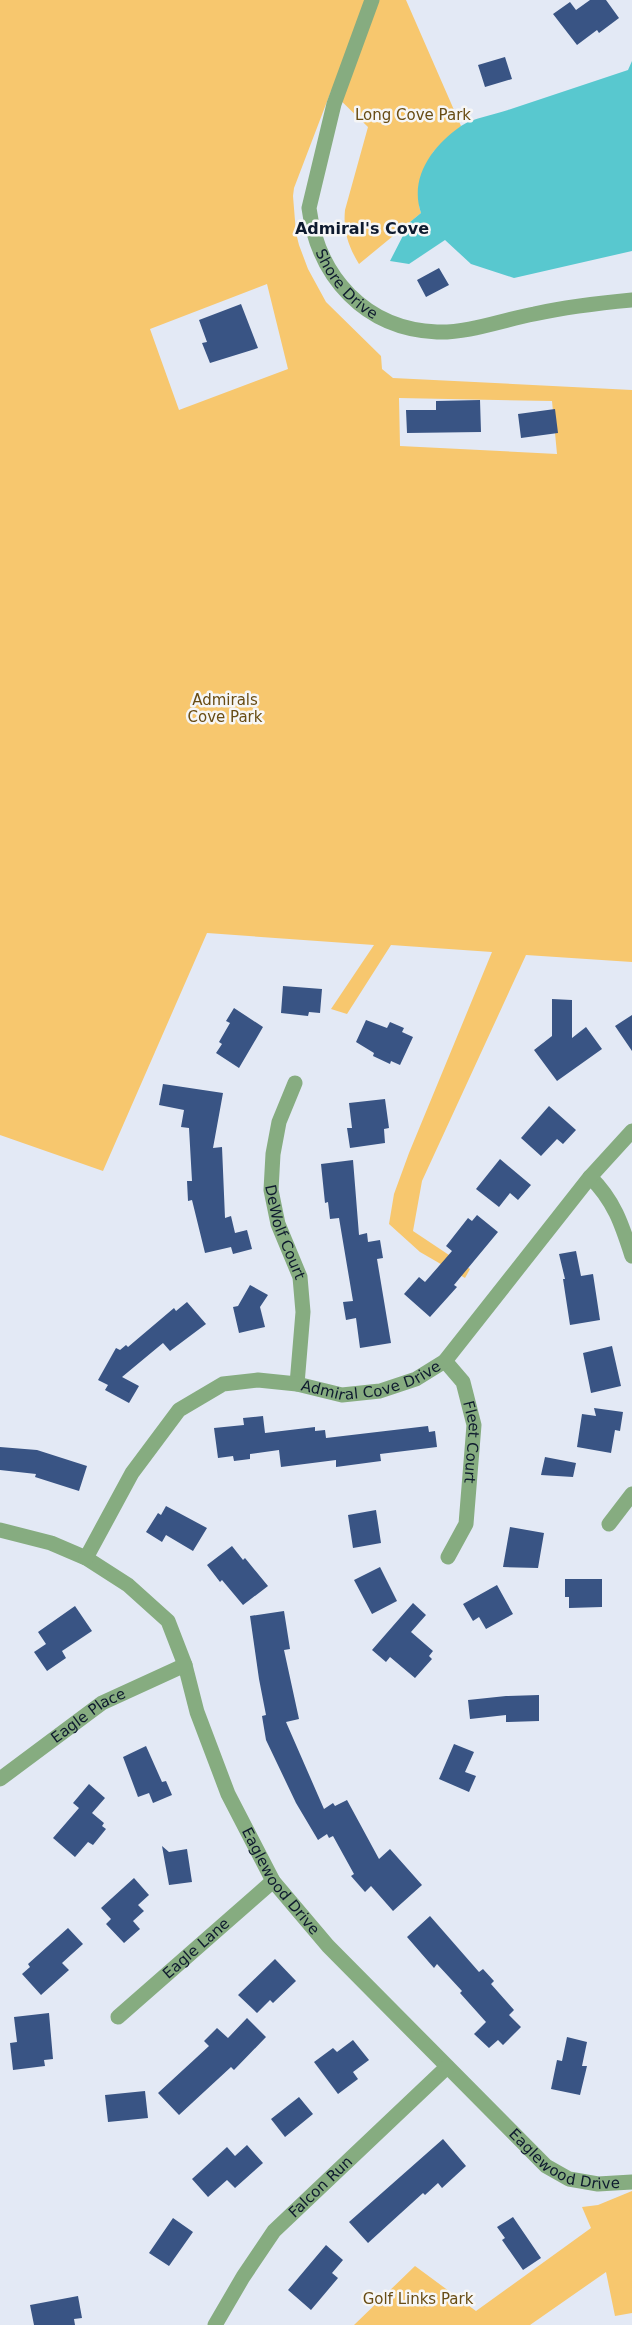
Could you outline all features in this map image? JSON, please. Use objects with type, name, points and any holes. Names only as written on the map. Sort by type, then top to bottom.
[{"type":"street","name":"Shore Drive","points":[[372,0],[334,104],[309,208],[311,225],[319,252],[332,276],[346,292],[366,309],[390,322],[410,328],[437,332],[472,328],[536,313],[584,305],[632,300]]},
{"type":"street","name":"DeWolf Court","points":[[295,1083],[279,1122],[272,1154],[271,1190],[278,1224],[300,1277],[303,1312],[297,1384]]},
{"type":"street","name":"Admiral Cove Drive","points":[[86,1558],[132,1473],[179,1410],[223,1384],[258,1380],[297,1384],[342,1394],[380,1391],[416,1379],[445,1361],[590,1177],[632,1131]]},
{"type":"street","points":[[590,1177],[605,1191],[624,1229],[632,1256]]},
{"type":"street","name":"Fleet Court","points":[[445,1361],[463,1382],[474,1425],[466,1524],[448,1557]]},
{"type":"street","points":[[609,1524],[632,1494]]},
{"type":"street","name":"Eaglewood Drive","points":[[0,1530],[51,1543],[86,1558],[128,1585],[168,1621],[185,1665],[197,1712],[228,1794],[273,1881],[328,1946],[546,2166],[569,2179],[598,2184],[632,2182]]},
{"type":"street","name":"Eagle Place","points":[[0,1779],[102,1703],[185,1665]]},
{"type":"street","name":"Eagle Lane","points":[[118,2017],[273,1881]]},
{"type":"street","name":"Falcon Run","points":[[215,2325],[243,2277],[274,2231],[447,2067]]},
{"type":"green space","name":"Admirals Cove Park","points":[[0,0],[406,0],[461,126],[433,152],[419,206],[421,213],[359,264],[347,238],[345,210],[368,127],[331,91],[294,188],[296,233],[308,269],[326,302],[381,356],[382,369],[393,378],[632,390],[632,962],[526,955],[422,1181],[413,1231],[470,1269],[465,1278],[420,1252],[389,1224],[394,1194],[409,1153],[492,952],[391,945],[347,1014],[331,1009],[374,945],[207,933],[103,1171],[0,1135]],"holes":[[[267,284],[288,369],[179,410],[150,329]],[[399,398],[552,401],[557,454],[400,446]]]},
{"type":"green space","name":"Golf Links Park","points":[[632,2191],[632,2313],[615,2316],[606,2272],[530,2325],[354,2325],[415,2266],[476,2311],[591,2228],[582,2207],[598,2205]]},
{"type":"water","points":[[632,61],[632,251],[514,278],[471,264],[445,240],[409,264],[390,261],[410,222],[421,213],[418,187],[426,164],[432,153],[450,134],[471,121],[628,70]]},
{"type":"building","points":[[590,0],[606,0],[619,18],[599,33],[597,30],[577,45],[553,14],[570,2],[576,10]]},
{"type":"building","points":[[505,57],[512,79],[485,87],[478,65]]},
{"type":"building","points":[[439,268],[449,285],[426,297],[417,280]]},
{"type":"building","points":[[241,304],[258,348],[210,363],[202,343],[207,342],[199,320]]},
{"type":"building","points":[[480,400],[481,432],[407,433],[406,410],[436,410],[436,401]]},
{"type":"building","points":[[555,409],[558,433],[521,438],[518,414]]},
{"type":"building","points":[[283,986],[322,989],[320,1013],[309,1012],[308,1016],[281,1013]]},
{"type":"building","points":[[552,999],[572,1000],[572,1038],[586,1027],[602,1049],[557,1081],[534,1050],[552,1036]]},
{"type":"building","points":[[234,1008],[263,1027],[239,1068],[216,1053],[222,1044],[219,1042],[230,1023],[226,1021]]},
{"type":"building","points":[[632,1015],[632,1051],[615,1026]]},
{"type":"building","points":[[366,1020],[387,1028],[390,1022],[404,1028],[402,1032],[413,1037],[400,1065],[391,1061],[390,1064],[373,1056],[374,1053],[356,1042]]},
{"type":"building","points":[[163,1084],[223,1093],[213,1148],[222,1147],[225,1218],[231,1216],[235,1233],[247,1230],[252,1249],[233,1254],[231,1247],[205,1253],[192,1200],[188,1201],[187,1181],[192,1181],[189,1128],[181,1127],[184,1110],[159,1105]]},
{"type":"building","points":[[385,1099],[389,1128],[384,1129],[385,1143],[350,1148],[347,1128],[352,1128],[349,1103]]},
{"type":"building","points":[[549,1106],[576,1130],[563,1144],[557,1139],[541,1156],[521,1138]]},
{"type":"building","points":[[500,1159],[531,1185],[518,1200],[510,1193],[499,1207],[476,1189]]},
{"type":"building","points":[[353,1160],[359,1235],[367,1233],[368,1242],[380,1240],[383,1258],[377,1259],[391,1343],[360,1348],[356,1318],[346,1320],[343,1302],[353,1301],[339,1218],[330,1219],[328,1202],[325,1203],[321,1164]]},
{"type":"building","points":[[477,1215],[498,1232],[454,1285],[457,1287],[430,1317],[404,1294],[419,1277],[425,1282],[452,1251],[446,1246],[468,1218],[472,1221]]},
{"type":"building","points":[[576,1251],[581,1276],[593,1274],[600,1320],[570,1325],[563,1279],[565,1279],[559,1254]]},
{"type":"building","points":[[250,1285],[268,1295],[260,1307],[265,1327],[239,1333],[233,1307],[238,1306]]},
{"type":"building","points":[[187,1302],[206,1324],[170,1351],[163,1343],[122,1377],[139,1386],[129,1403],[105,1390],[108,1385],[98,1380],[116,1348],[120,1350],[126,1345],[128,1347],[174,1308],[176,1311]]},
{"type":"building","points":[[612,1346],[621,1386],[591,1393],[583,1353]]},
{"type":"building","points":[[594,1408],[623,1412],[620,1431],[615,1430],[611,1453],[577,1447],[582,1414],[596,1416]]},
{"type":"building","points":[[263,1416],[265,1433],[315,1427],[315,1431],[325,1430],[326,1438],[428,1426],[429,1432],[435,1431],[437,1447],[380,1454],[381,1461],[336,1467],[336,1460],[281,1467],[279,1450],[250,1454],[250,1459],[234,1461],[233,1456],[218,1458],[214,1428],[244,1425],[243,1418]]},
{"type":"building","points":[[0,1447],[37,1450],[87,1466],[79,1491],[35,1477],[36,1474],[0,1470]]},
{"type":"building","points":[[545,1457],[576,1463],[573,1477],[541,1475]]},
{"type":"building","points":[[166,1506],[207,1528],[193,1551],[166,1535],[162,1542],[146,1532],[158,1513],[161,1515]]},
{"type":"building","points":[[376,1510],[381,1543],[353,1548],[348,1515]]},
{"type":"building","points":[[510,1527],[544,1533],[538,1568],[503,1567]]},
{"type":"building","points":[[232,1546],[243,1560],[245,1558],[268,1586],[243,1605],[222,1580],[220,1582],[207,1565]]},
{"type":"building","points":[[380,1567],[397,1601],[372,1614],[354,1580]]},
{"type":"building","points":[[565,1579],[602,1579],[602,1607],[569,1608],[569,1597],[565,1597]]},
{"type":"building","points":[[497,1585],[513,1614],[486,1629],[479,1617],[473,1621],[463,1604]]},
{"type":"building","points":[[413,1603],[426,1615],[411,1632],[433,1651],[429,1656],[432,1659],[415,1678],[390,1657],[386,1662],[372,1650]]},
{"type":"building","points":[[75,1606],[92,1631],[62,1651],[66,1658],[47,1671],[34,1652],[46,1644],[38,1632]]},
{"type":"building","points":[[284,1611],[290,1649],[284,1650],[299,1719],[286,1722],[324,1809],[333,1803],[335,1806],[347,1800],[379,1859],[390,1849],[422,1885],[393,1911],[371,1886],[365,1892],[351,1876],[354,1874],[333,1836],[329,1838],[327,1834],[318,1840],[296,1803],[266,1740],[262,1716],[266,1715],[250,1616]]},
{"type":"building","points":[[539,1695],[539,1721],[506,1722],[506,1715],[470,1719],[468,1700]]},
{"type":"building","points":[[454,1744],[474,1752],[465,1772],[476,1776],[469,1792],[439,1779]]},
{"type":"building","points":[[146,1746],[162,1782],[166,1781],[172,1795],[153,1803],[149,1793],[138,1797],[123,1757]]},
{"type":"building","points":[[89,1784],[105,1798],[92,1813],[104,1823],[102,1826],[106,1829],[93,1845],[88,1842],[75,1857],[53,1838],[79,1808],[73,1803]]},
{"type":"building","points":[[162,1846],[169,1852],[187,1849],[192,1882],[169,1885]]},
{"type":"building","points":[[134,1878],[149,1895],[138,1905],[144,1911],[133,1921],[140,1929],[124,1943],[106,1924],[111,1919],[101,1908]]},
{"type":"building","points":[[430,1916],[479,1972],[483,1969],[494,1981],[491,1984],[514,2010],[509,2015],[521,2027],[503,2045],[498,2040],[489,2048],[474,2034],[486,2022],[460,1993],[462,1991],[437,1964],[434,1968],[407,1937]]},
{"type":"building","points":[[68,1928],[83,1944],[62,1963],[69,1970],[41,1995],[22,1974],[30,1967],[28,1964]]},
{"type":"building","points":[[275,1959],[296,1981],[273,2003],[270,2000],[257,2013],[238,1995]]},
{"type":"building","points":[[49,2013],[53,2059],[44,2060],[45,2066],[13,2070],[10,2043],[17,2042],[14,2017]]},
{"type":"building","points":[[247,2018],[266,2037],[234,2070],[231,2067],[179,2115],[158,2093],[209,2046],[204,2041],[217,2028],[228,2038]]},
{"type":"building","points":[[567,2037],[587,2042],[582,2066],[587,2066],[580,2095],[551,2089],[557,2060],[562,2061]]},
{"type":"building","points":[[353,2040],[369,2060],[353,2072],[358,2079],[338,2094],[314,2062],[333,2048],[337,2052]]},
{"type":"building","points":[[145,2091],[148,2118],[108,2122],[105,2095]]},
{"type":"building","points":[[299,2097],[313,2114],[285,2137],[271,2119]]},
{"type":"building","points":[[443,2139],[466,2166],[442,2188],[438,2183],[425,2195],[423,2193],[368,2243],[349,2222]]},
{"type":"building","points":[[247,2145],[263,2163],[235,2188],[227,2180],[208,2197],[192,2179],[227,2147],[235,2156]]},
{"type":"building","points":[[513,2217],[541,2258],[523,2270],[502,2240],[505,2238],[497,2227]]},
{"type":"building","points":[[173,2218],[193,2232],[169,2266],[149,2253]]},
{"type":"building","points":[[326,2245],[343,2260],[332,2273],[338,2278],[311,2310],[288,2290]]},
{"type":"building","points":[[78,2296],[82,2318],[74,2319],[75,2325],[34,2325],[30,2305]]},
{"type":"district","name":"Admiral's Cove","points":[[362,228]]},
{"type":"park label","name":"Long Cove Park","points":[[413,115]]}]
